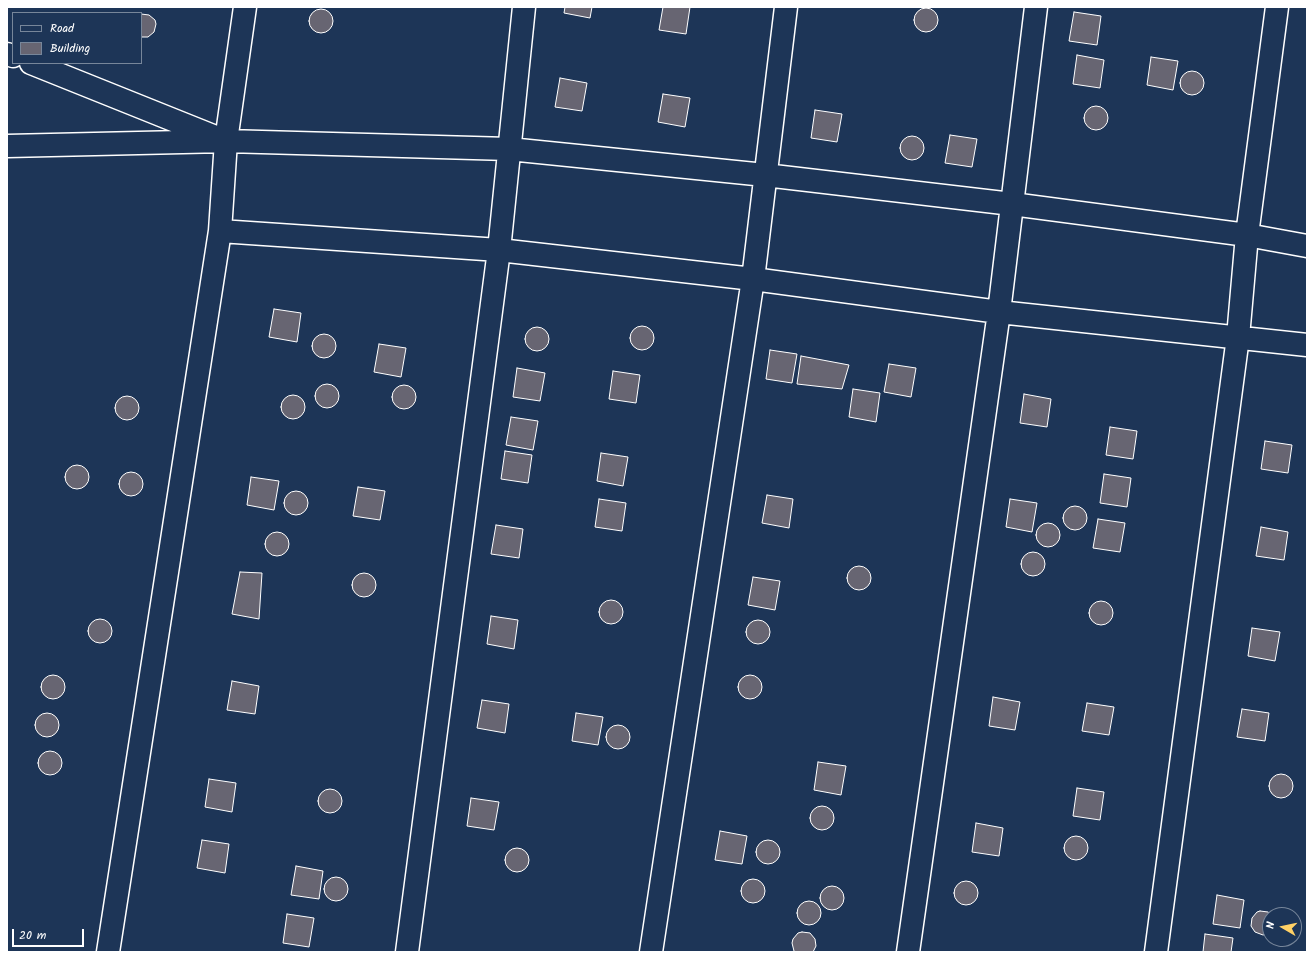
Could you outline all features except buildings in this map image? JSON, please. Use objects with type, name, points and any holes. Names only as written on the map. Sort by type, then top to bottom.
[{"type":"street","points":[[108,952],[220,231],[226,141],[245,7]]},
{"type":"street","points":[[407,952],[499,250],[524,7]]},
{"type":"street","points":[[651,952],[753,279],[786,7]]},
{"type":"street","points":[[908,952],[999,312],[1036,7]]},
{"type":"street","points":[[1156,952],[1238,337],[1248,235],[1277,7]]},
{"type":"street","points":[[34,64],[226,141]]},
{"type":"street","points":[[7,146],[226,141],[509,149],[765,175],[1012,204],[1248,235],[1307,246]]},
{"type":"street","points":[[220,231],[499,250],[753,279],[999,312],[1307,345]]}]
